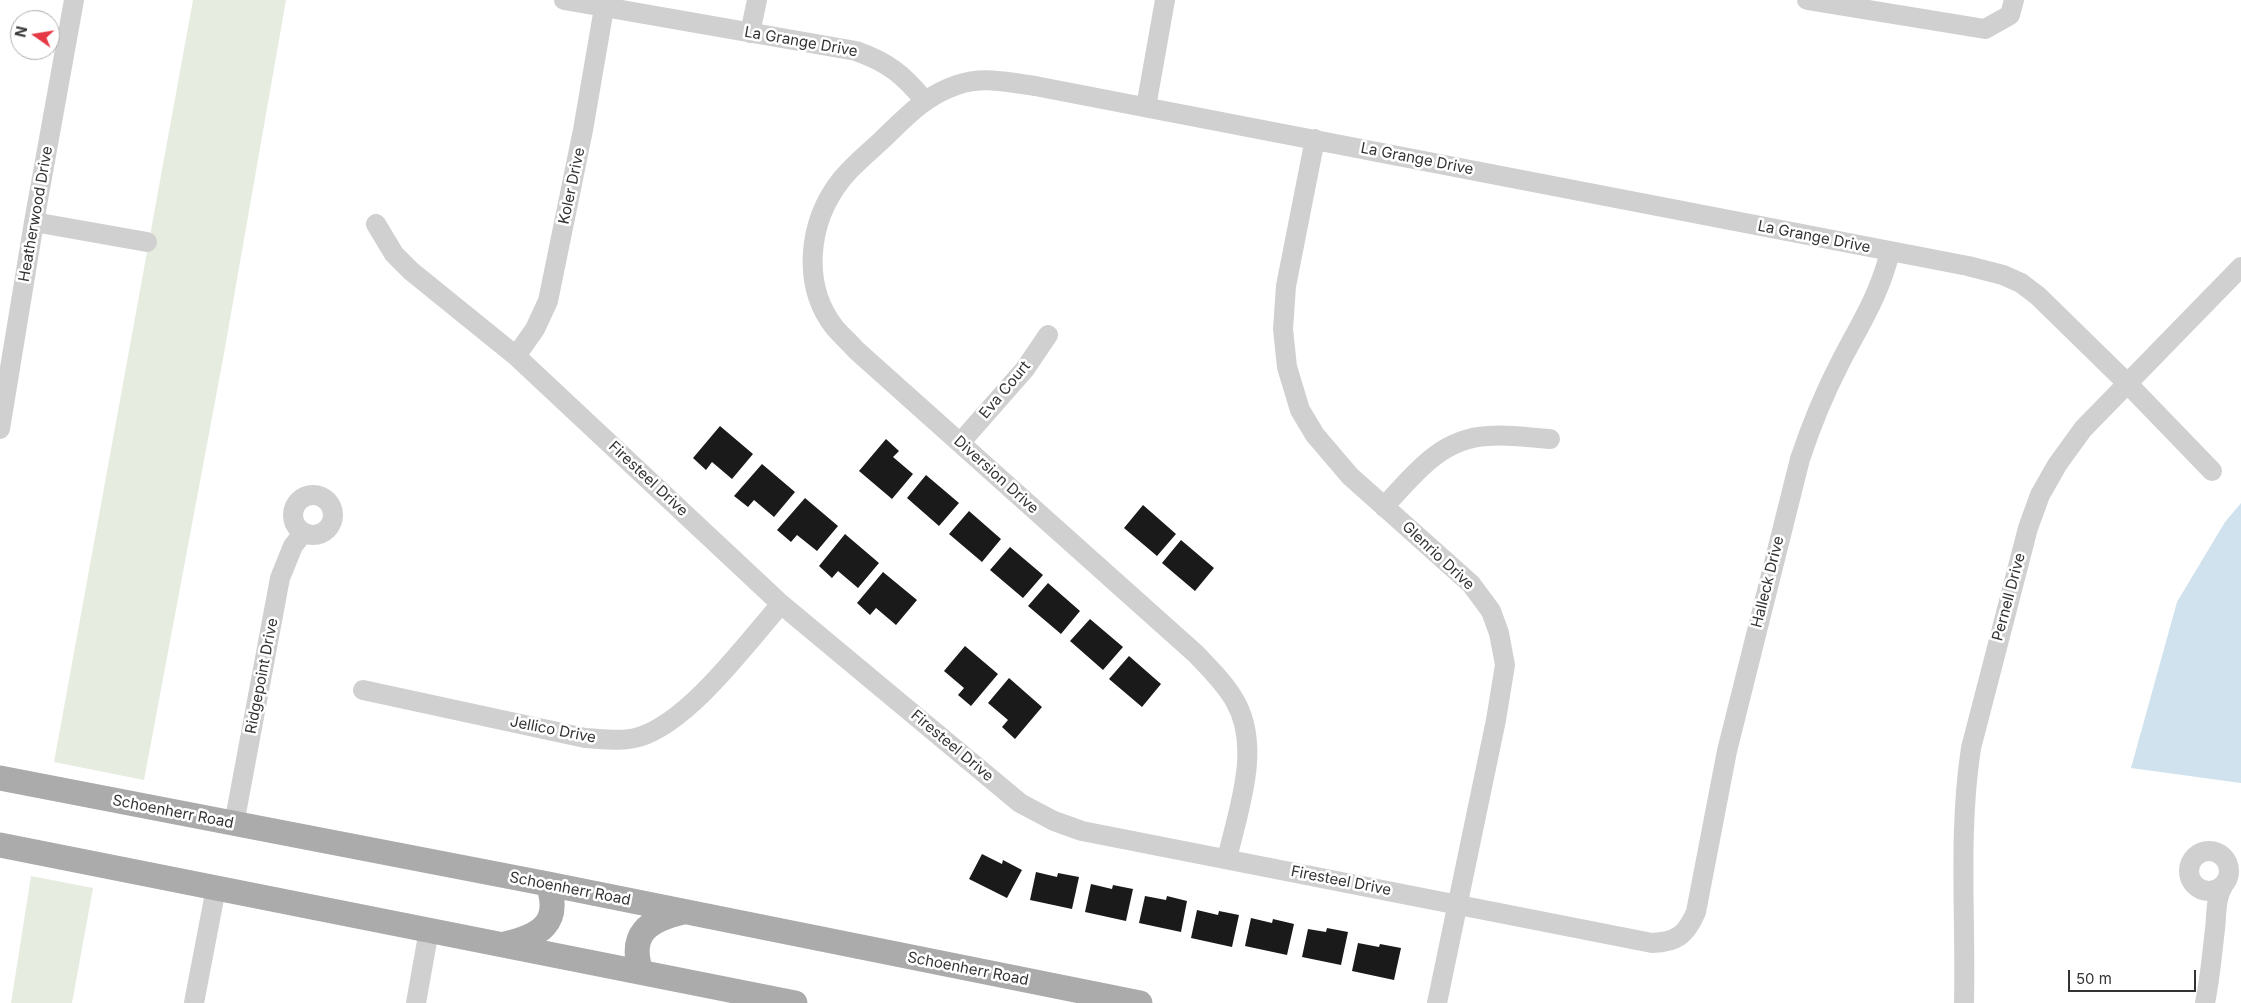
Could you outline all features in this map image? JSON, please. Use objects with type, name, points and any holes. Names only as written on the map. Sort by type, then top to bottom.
[{"type":"main road","name":"Schoenherr Road","points":[[0,778],[548,884],[1140,1003]]},
{"type":"main road","points":[[0,846],[795,1003]]},
{"type":"main road","points":[[502,944],[524,940],[545,927],[551,917],[553,906],[548,884]]},
{"type":"main road","points":[[642,972],[637,951],[640,939],[646,929],[654,922],[683,912]]},
{"type":"street","name":"Heatherwood Drive","points":[[0,429],[34,222],[74,0]]},
{"type":"street","name":"La Grange Drive","points":[[564,0],[856,51],[879,59],[899,73],[924,100],[957,85],[988,79],[1035,86],[1968,266],[2003,275],[2021,283],[2038,296],[2126,382],[2212,472]]},
{"type":"street","points":[[750,33],[757,0]]},
{"type":"street","points":[[1146,107],[1165,0]]},
{"type":"street","points":[[1807,0],[1986,29],[2012,8]]},
{"type":"street","name":"Koler Drive","points":[[516,356],[535,329],[548,301],[583,130],[604,8]]},
{"type":"street","name":"Diversion Drive","points":[[924,100],[841,180],[825,207],[815,230],[812,256],[820,301],[835,328],[856,350],[1196,654],[1220,678],[1236,702],[1245,729],[1248,758],[1227,859]]},
{"type":"street","name":"Glenrio Drive","points":[[1316,139],[1286,286],[1283,329],[1287,367],[1300,410],[1315,435],[1350,476],[1471,584],[1491,611],[1500,633],[1505,665],[1496,720],[1437,1003]]},
{"type":"street","points":[[34,222],[147,242]]},
{"type":"street","name":"Firesteel Drive","points":[[376,224],[394,254],[411,271],[516,356],[782,604],[1020,803],[1054,821],[1082,831],[1652,943],[1671,941],[1680,936],[1689,927]]},
{"type":"street","name":"Halleck Drive","points":[[1689,927],[1696,912],[1700,895],[1729,742],[1800,459],[1829,385],[1877,295],[1890,252]]},
{"type":"street","name":"Pernell Drive","points":[[1964,1003],[1963,866],[1970,748],[2028,528],[2044,487],[2082,429],[2126,382],[2241,267]]},
{"type":"street","name":"Eva Court","points":[[960,443],[1025,369],[1048,335]]},
{"type":"street","points":[[1384,507],[1432,457],[1449,445],[1470,438],[1488,436],[1550,439]]},
{"type":"street","name":"Ridgepoint Drive","points":[[234,824],[280,578],[293,546],[303,533]]},
{"type":"street","name":"Jellico Drive","points":[[363,690],[585,738],[615,740],[638,738],[670,724],[706,690],[782,604]]},
{"type":"street","points":[[2205,1003],[2216,920],[2216,903],[2229,872],[2225,860],[2214,852],[2202,853],[2192,861],[2189,874],[2195,886],[2211,896],[2216,903]]},
{"type":"street","points":[[2200,889],[2213,891],[2224,884]]},
{"type":"street","points":[[194,1003],[216,888]]},
{"type":"street","points":[[416,1003],[429,930]]},
{"type":"shaded area","points":[[193,0],[286,0],[223,359],[144,780],[54,762]]},
{"type":"shaded area","points":[[31,876],[93,888],[72,1003],[11,1003]]},
{"type":"water","points":[[2241,503],[2241,783],[2131,768],[2177,602],[2225,522]]},
{"type":"building","points":[[720,426],[753,454],[732,479],[712,462],[706,470],[693,458]]},
{"type":"building","points":[[886,439],[899,451],[893,457],[913,474],[892,499],[859,471]]},
{"type":"building","points":[[762,464],[795,492],[774,517],[754,500],[748,507],[734,496]]},
{"type":"building","points":[[926,475],[959,503],[939,526],[907,498]]},
{"type":"building","points":[[805,498],[838,526],[817,551],[797,535],[791,542],[777,530]]},
{"type":"building","points":[[1143,505],[1176,534],[1157,556],[1124,528]]},
{"type":"building","points":[[969,511],[1001,539],[982,562],[949,534]]},
{"type":"building","points":[[845,534],[879,563],[858,588],[838,571],[832,578],[819,566]]},
{"type":"building","points":[[1181,540],[1214,568],[1195,591],[1162,563]]},
{"type":"building","points":[[1010,547],[1043,575],[1023,598],[990,570]]},
{"type":"building","points":[[883,572],[917,600],[896,625],[876,608],[870,615],[857,603]]},
{"type":"building","points":[[1048,583],[1080,611],[1061,634],[1028,606]]},
{"type":"building","points":[[1090,619],[1123,647],[1103,670],[1070,641]]},
{"type":"building","points":[[965,646],[998,674],[971,706],[958,695],[964,688],[944,671]]},
{"type":"building","points":[[1129,656],[1161,684],[1142,707],[1109,679]]},
{"type":"building","points":[[1009,678],[1042,707],[1015,739],[1002,727],[1008,720],[988,703]]},
{"type":"building","points":[[982,854],[1002,864],[1003,860],[1022,870],[1007,898],[969,879]]},
{"type":"building","points":[[1036,872],[1057,877],[1058,873],[1079,877],[1072,909],[1030,900]]},
{"type":"building","points":[[1091,884],[1112,889],[1113,885],[1133,889],[1126,921],[1085,912]]},
{"type":"building","points":[[1145,896],[1166,900],[1167,896],[1187,901],[1181,932],[1139,923]]},
{"type":"building","points":[[1197,910],[1218,915],[1219,911],[1239,915],[1232,947],[1191,938]]},
{"type":"building","points":[[1251,918],[1272,923],[1273,919],[1294,924],[1287,955],[1245,946]]},
{"type":"building","points":[[1327,928],[1348,932],[1341,965],[1302,957],[1308,929],[1326,932]]},
{"type":"building","points":[[1358,943],[1379,947],[1380,944],[1401,948],[1394,980],[1352,971]]}]
